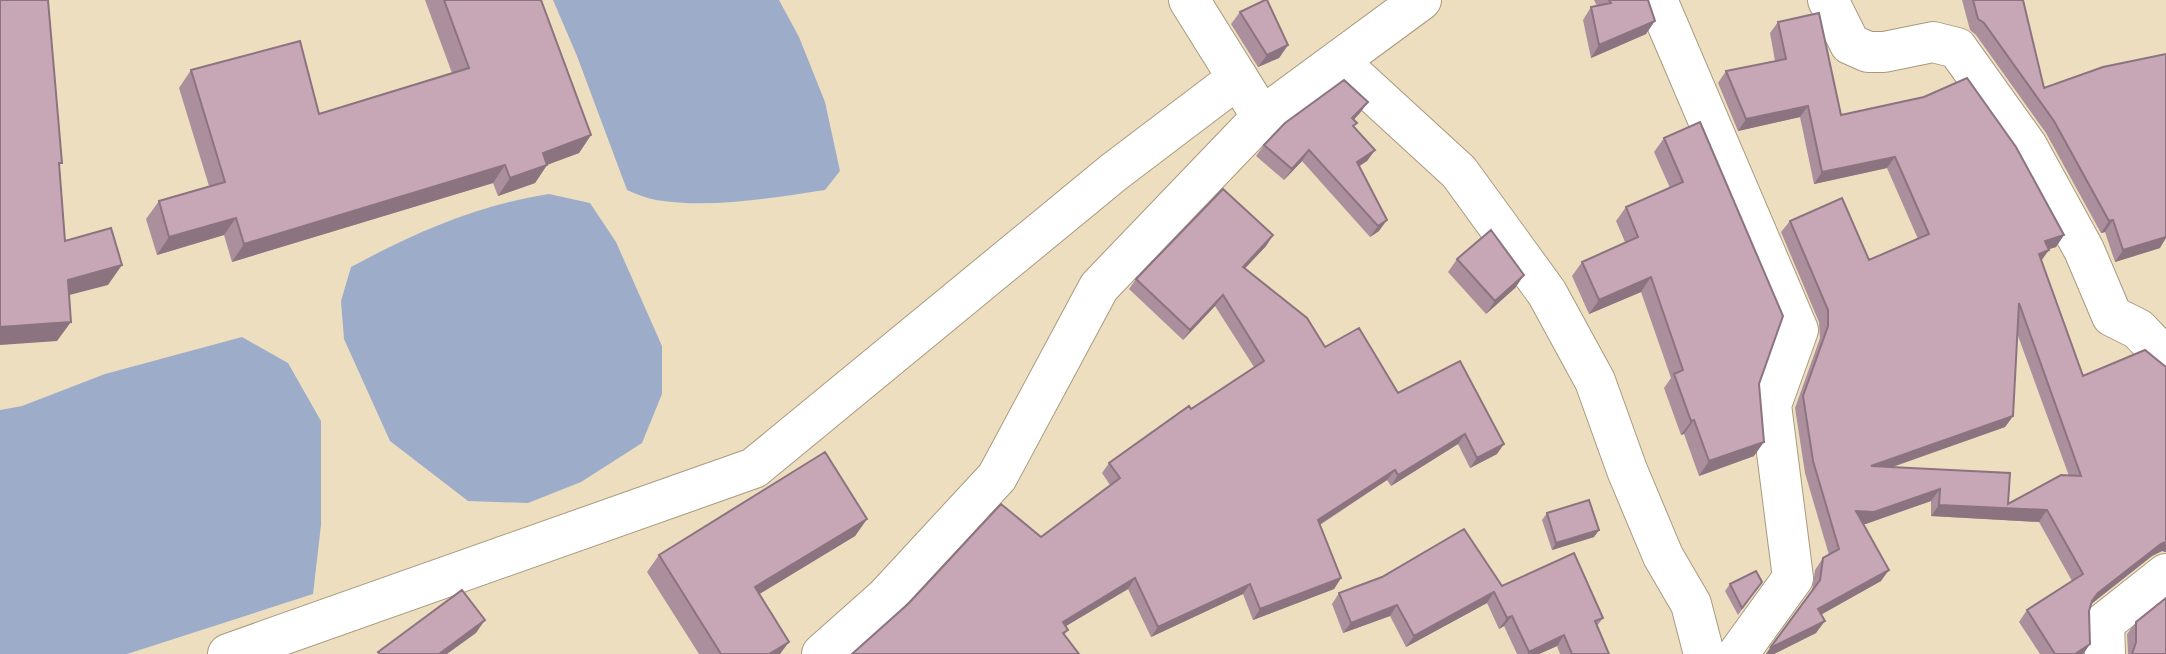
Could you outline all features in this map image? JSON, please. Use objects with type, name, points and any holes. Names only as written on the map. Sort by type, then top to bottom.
[{"type":"street","points":[[1189,0],[1262,117]]},
{"type":"street","points":[[822,654],[885,598],[997,477],[1099,287],[1262,117],[1421,0]]},
{"type":"street","points":[[1657,0],[1798,330],[1771,405],[1793,578],[1738,654]]},
{"type":"street","points":[[1828,0],[1850,44],[1868,52],[1884,52],[1933,42],[1957,48],[2027,146],[2084,250],[2112,316],[2138,329],[2166,358]]},
{"type":"street","points":[[1338,61],[1459,172],[1547,293],[1595,381],[1627,470],[1663,556],[1691,604],[1704,654]]},
{"type":"street","points":[[228,654],[754,468],[1114,172],[1238,78]]},
{"type":"street","points":[[2105,654],[2104,623],[2166,574]]},
{"type":"water","points":[[553,0],[779,0],[799,37],[825,102],[840,171],[825,190],[741,201],[677,202],[652,199],[627,190]]},
{"type":"water","points":[[549,194],[590,203],[616,242],[662,346],[662,394],[642,443],[581,482],[528,503],[468,501],[390,441],[344,339],[341,301],[351,267],[423,232],[472,213]]},
{"type":"water","points":[[242,337],[288,363],[321,421],[321,525],[313,594],[127,654],[0,654],[0,410],[22,406],[105,374]]},
{"type":"building","points":[[0,0],[48,0],[62,163],[59,163],[65,241],[111,228],[122,265],[68,280],[71,322],[0,327]]},
{"type":"building","points":[[444,0],[541,0],[591,135],[543,153],[547,165],[510,178],[505,165],[244,244],[236,218],[169,237],[159,201],[225,182],[191,70],[300,41],[319,114],[469,68]]},
{"type":"building","points":[[1265,0],[1288,45],[1267,55],[1240,12]]},
{"type":"building","points":[[1609,0],[1648,0],[1655,21],[1599,45],[1591,7],[1611,3]]},
{"type":"building","points":[[1973,0],[2023,0],[2044,88],[2103,67],[2166,54],[2166,237],[2123,250],[2113,220],[2109,221],[2054,121],[1984,23],[1978,19]]},
{"type":"building","points":[[1819,13],[1841,115],[1924,97],[1967,78],[2016,147],[2064,235],[2045,241],[2049,250],[2039,254],[2083,376],[2145,350],[2166,367],[2166,542],[2098,593],[2089,611],[2090,644],[2075,654],[2055,654],[2027,610],[2083,574],[2047,510],[1939,505],[1940,489],[1874,512],[1856,511],[1889,570],[1818,609],[1825,621],[1770,648],[1820,580],[1823,558],[1839,549],[1813,461],[1803,396],[1828,326],[1828,310],[1790,221],[1842,198],[1869,260],[1929,234],[1895,157],[1822,172],[1808,106],[1746,119],[1726,71],[1786,59],[1778,22]],"holes":[[[2019,303],[2081,476],[2061,475],[2008,504],[2010,473],[1871,466],[2013,416]]]},
{"type":"building","points":[[1344,80],[1368,102],[1352,118],[1357,123],[1353,126],[1375,150],[1357,162],[1387,220],[1378,226],[1309,150],[1292,169],[1264,145],[1285,123]]},
{"type":"building","points":[[1700,122],[1783,316],[1759,384],[1764,442],[1709,461],[1674,374],[1683,370],[1651,277],[1599,300],[1582,262],[1638,237],[1626,207],[1683,182],[1664,138]]},
{"type":"building","points":[[1223,189],[1273,235],[1243,267],[1307,318],[1325,347],[1359,328],[1398,393],[1460,361],[1504,444],[1477,458],[1465,434],[1398,475],[1395,470],[1318,520],[1341,578],[1260,609],[1250,584],[1158,627],[1135,578],[1063,622],[1068,630],[1063,633],[1079,654],[852,654],[909,603],[1001,504],[1041,537],[1120,478],[1109,463],[1189,406],[1191,409],[1264,361],[1223,295],[1190,330],[1136,279]]},
{"type":"building","points":[[1491,230],[1524,275],[1495,301],[1457,259]]},
{"type":"building","points":[[825,452],[867,519],[755,587],[789,642],[769,654],[721,654],[659,555]]},
{"type":"building","points":[[1589,500],[1599,530],[1556,543],[1547,513]]},
{"type":"building","points":[[1464,529],[1502,586],[1574,553],[1603,618],[1595,621],[1609,654],[1572,654],[1564,635],[1529,652],[1512,616],[1507,618],[1494,592],[1414,636],[1397,605],[1351,623],[1339,593],[1382,577]]},
{"type":"building","points":[[1756,571],[1762,582],[1742,608],[1730,584]]},
{"type":"building","points":[[462,590],[485,620],[439,654],[378,652]]},
{"type":"building","points":[[2166,598],[2166,654],[2132,654],[2136,642],[2136,622]]}]
